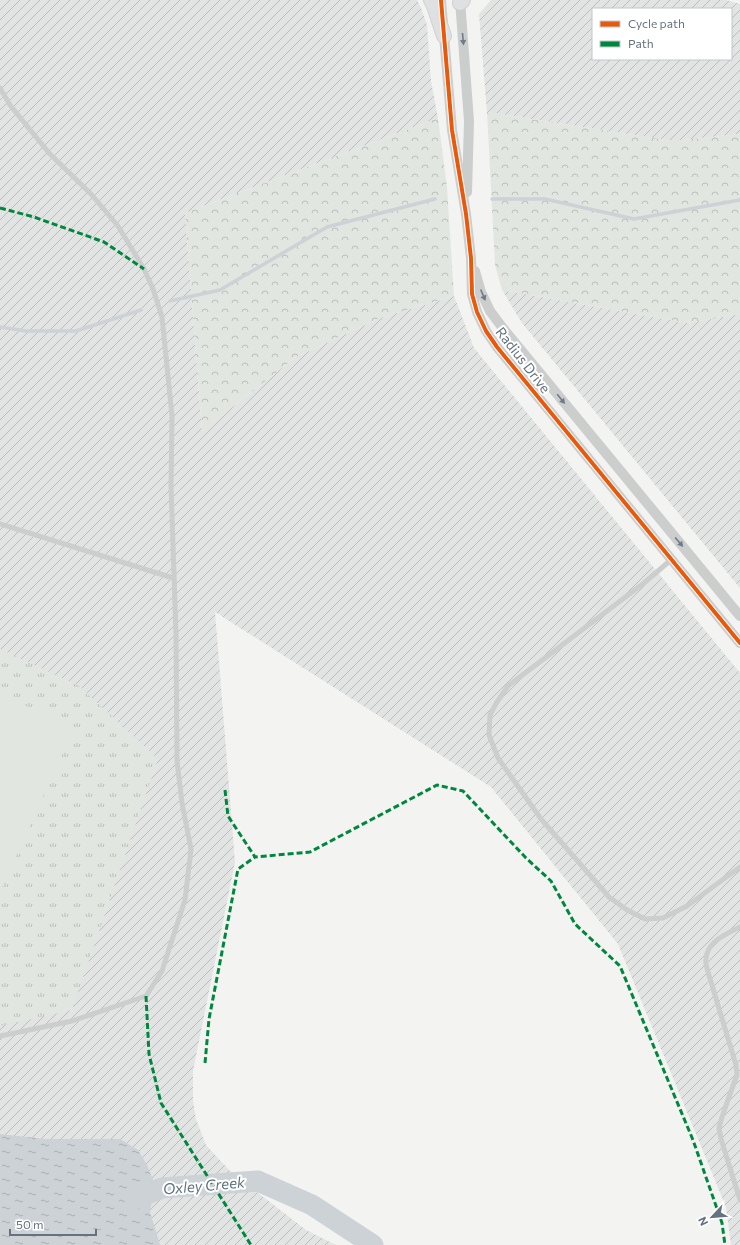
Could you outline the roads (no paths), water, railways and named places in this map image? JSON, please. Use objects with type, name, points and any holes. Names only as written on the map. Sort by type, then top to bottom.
[{"type":"street","points":[[431,0],[444,36]]},
{"type":"street","name":"Radius Drive","points":[[441,0],[452,130],[466,214],[471,258],[472,294],[477,312],[486,331],[505,357],[740,643]]},
{"type":"street","name":"Radius Drive","points":[[461,1],[469,121],[466,214]]},
{"type":"street","name":"Radius Drive","points":[[471,258],[481,292],[490,311],[740,616]]},
{"type":"street","points":[[580,422],[599,456],[638,502],[640,508],[639,513],[636,516]]},
{"type":"street","points":[[668,529],[664,532],[663,538],[708,595],[722,622]]},
{"type":"lane","points":[[0,88],[10,105],[49,153],[91,194],[118,226],[144,269],[153,288],[162,317],[172,416],[171,486],[177,761],[182,803],[191,849],[185,900],[162,971],[146,996],[72,1020],[0,1036]]},
{"type":"lane","points":[[0,524],[174,578]]},
{"type":"lane","points":[[672,559],[644,583],[508,686],[490,715],[489,735],[498,758],[541,819],[609,897],[626,910],[644,919],[663,918],[687,906],[740,868]]},
{"type":"lane","points":[[740,926],[718,938],[708,951],[706,959],[708,972],[736,1065],[737,1075],[719,1128],[740,1200]]},
{"type":"water","points":[[0,1134],[45,1139],[120,1139],[138,1150],[147,1165],[155,1185],[162,1188],[152,1200],[150,1212],[160,1245],[0,1245]]},
{"type":"waterway","points":[[170,301],[220,290],[327,227],[435,199]]},
{"type":"waterway","points":[[492,199],[545,199],[634,219],[740,200]]},
{"type":"waterway","points":[[0,327],[26,331],[76,331],[141,310]]},
{"type":"waterway","name":"Oxley Creek","points":[[135,1199],[162,1188],[258,1181],[312,1205],[373,1245]]}]
